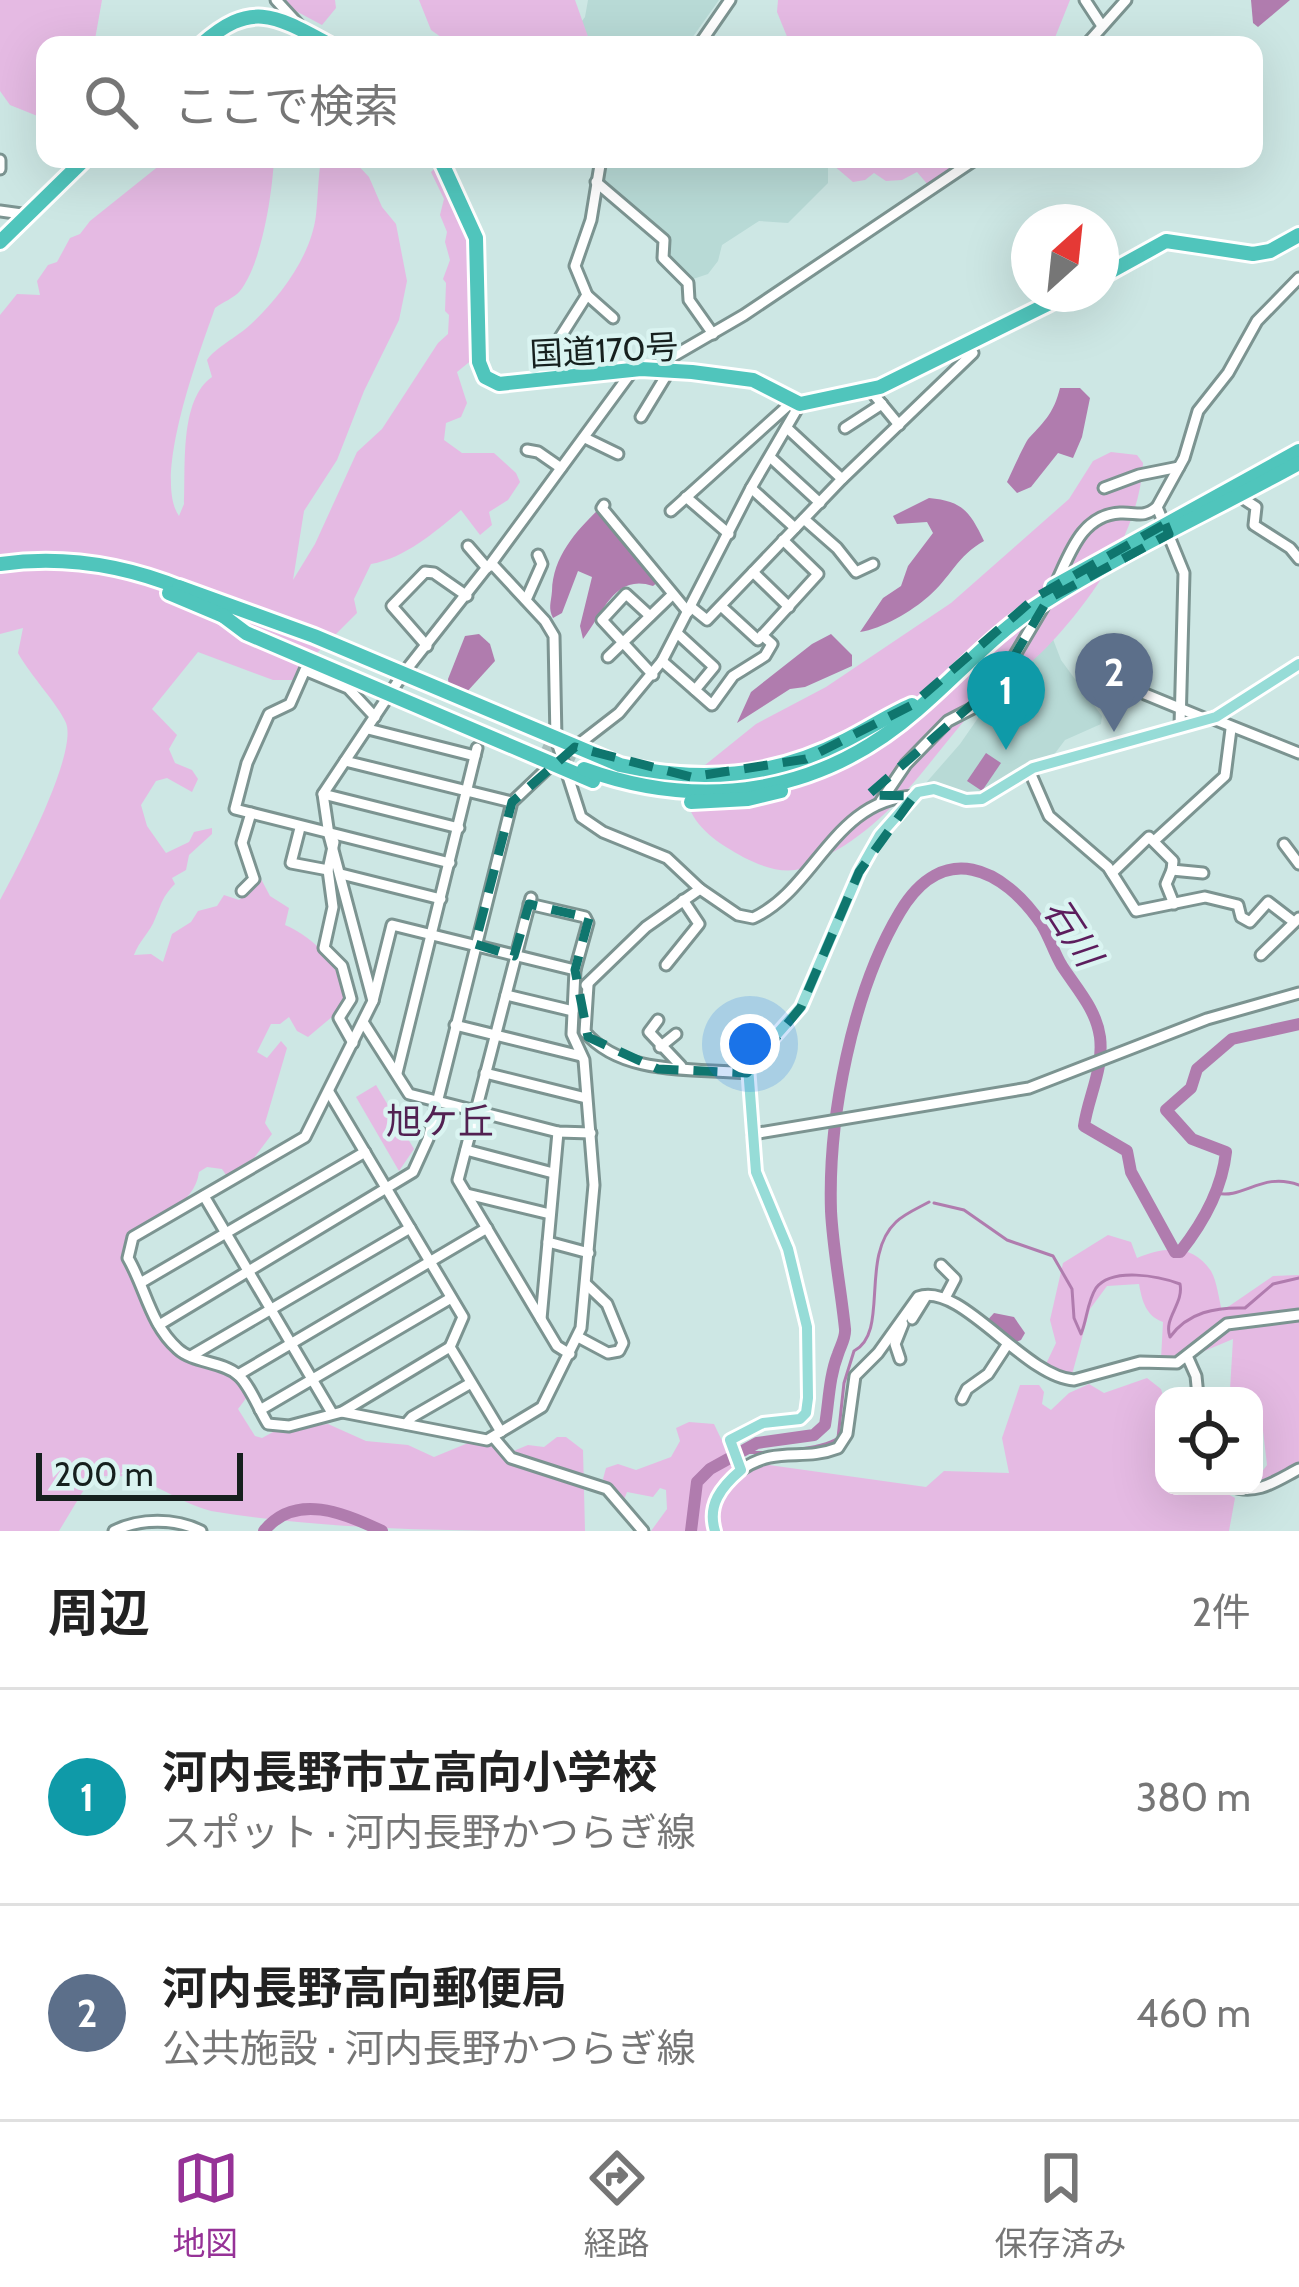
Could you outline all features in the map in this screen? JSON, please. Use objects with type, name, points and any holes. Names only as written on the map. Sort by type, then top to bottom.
[{"type":"highway","points":[[210,36],[238,16],[260,14],[312,36]]},
{"type":"highway","points":[[0,242],[77,168]]},
{"type":"highway","name":"国道170号","points":[[444,168],[476,238],[481,370],[491,382],[669,370],[753,380],[796,403]]},
{"type":"highway","points":[[1119,267],[1166,241],[1252,254],[1270,251],[1299,235]]},
{"type":"highway","points":[[796,403],[871,391],[1031,312]]},
{"type":"highway","points":[[0,569],[56,560],[100,564],[178,587],[261,615],[398,685],[572,761],[676,784],[767,778],[847,750],[914,708],[1004,620],[1299,451]]},
{"type":"highway","points":[[1167,529],[1299,463]]},
{"type":"highway","points":[[0,569],[56,568],[139,581],[222,615],[246,633],[398,685],[547,744],[572,761]]},
{"type":"main road","points":[[715,1531],[712,1516],[717,1496],[741,1469],[730,1440],[748,1429],[800,1419],[808,1407],[808,1327],[788,1249],[756,1172],[746,1073],[754,1056],[801,1007],[859,872],[880,835],[914,796],[934,789],[974,801],[1030,770],[1208,719],[1299,664]]},
{"type":"street","points":[[276,0],[300,30]]},
{"type":"street","points":[[704,36],[730,0]]},
{"type":"street","points":[[1084,0],[1102,26]]},
{"type":"street","points":[[1094,36],[1126,0]]},
{"type":"street","points":[[0,160],[0,169]]},
{"type":"street","points":[[599,168],[589,228],[575,266],[587,295],[614,318]]},
{"type":"street","points":[[651,369],[712,334],[962,168]]},
{"type":"street","points":[[596,182],[664,240],[663,258],[688,283],[689,300],[712,334]]},
{"type":"street","points":[[0,211],[29,214]]},
{"type":"street","points":[[878,806],[906,764],[948,721],[973,708],[1000,680],[1083,531],[1115,514],[1138,517],[1157,507],[1179,467],[1198,410],[1228,373],[1257,321],[1299,278]]},
{"type":"street","points":[[555,378],[554,347],[587,295]]},
{"type":"street","points":[[604,505],[622,537],[672,595],[707,620],[842,479],[973,353],[966,343]]},
{"type":"street","points":[[373,1001],[323,794],[375,716],[633,370]]},
{"type":"street","points":[[641,417],[669,370]]},
{"type":"street","points":[[871,391],[899,425]]},
{"type":"street","points":[[159,1324],[388,1190],[408,1177],[420,1161],[512,802],[572,761],[653,675],[788,428],[796,403]]},
{"type":"street","points":[[670,511],[796,403]]},
{"type":"street","points":[[845,428],[882,404]]},
{"type":"street","points":[[788,428],[842,479]]},
{"type":"street","points":[[585,438],[618,454]]},
{"type":"street","points":[[527,450],[561,468]]},
{"type":"street","points":[[770,457],[820,502]]},
{"type":"street","points":[[1104,488],[1179,467]]},
{"type":"street","points":[[752,488],[795,528]]},
{"type":"street","points":[[686,496],[729,534]]},
{"type":"street","points":[[1239,496],[1256,507],[1254,525],[1299,559]]},
{"type":"street","points":[[1157,507],[1184,573],[1180,726]]},
{"type":"street","points":[[804,518],[856,572],[873,564]]},
{"type":"street","points":[[721,606],[758,640],[763,635],[818,574],[783,540]]},
{"type":"street","points":[[468,547],[545,621],[556,645],[547,744]]},
{"type":"street","points":[[526,600],[542,564],[538,555]]},
{"type":"street","points":[[427,646],[392,607],[419,575],[430,571],[467,596]]},
{"type":"street","points":[[753,572],[789,607]]},
{"type":"street","points":[[650,616],[626,593],[602,620],[653,675]]},
{"type":"street","points":[[608,657],[672,595]]},
{"type":"street","points":[[677,633],[714,668],[695,690]]},
{"type":"street","points":[[662,662],[712,705],[733,676],[767,653],[772,644],[763,635]]},
{"type":"street","points":[[375,716],[348,688],[305,670],[290,704],[269,714],[247,763],[235,809],[332,838],[450,863]]},
{"type":"street","points":[[1145,694],[1299,753]]},
{"type":"street","points":[[368,729],[476,752],[398,1073]]},
{"type":"street","points":[[1154,841],[1225,776],[1232,729]]},
{"type":"street","points":[[345,761],[512,802]]},
{"type":"street","points":[[572,761],[574,802],[589,826],[667,858],[700,889],[738,915],[753,918],[788,894],[827,843],[878,806],[914,796]]},
{"type":"street","points":[[1030,770],[1049,816],[1112,873],[1136,911],[1205,897],[1238,905],[1241,917],[1250,922],[1268,902],[1296,920],[1261,955]]},
{"type":"street","points":[[323,794],[459,828]]},
{"type":"street","points":[[242,891],[254,879],[242,843],[251,813]]},
{"type":"street","points":[[300,828],[291,862],[328,870]]},
{"type":"street","points":[[1112,873],[1149,837],[1173,861],[1166,884],[1174,904]]},
{"type":"street","points":[[332,838],[328,870],[333,907],[324,948],[342,966],[351,999],[339,1018],[353,1043]]},
{"type":"street","points":[[1284,844],[1299,864]]},
{"type":"street","points":[[1172,870],[1203,873]]},
{"type":"street","points":[[341,874],[441,899]]},
{"type":"street","points":[[203,1196],[312,1379],[337,1412],[497,1435],[542,1407],[578,1337],[594,1185],[581,1056],[572,1034],[582,984],[646,927],[700,889]]},
{"type":"street","points":[[666,965],[699,924],[683,900]]},
{"type":"street","points":[[570,1354],[556,1346],[458,1180],[530,901],[585,917],[588,922],[575,970],[582,984],[588,1037],[609,1052],[650,1067],[746,1073]]},
{"type":"street","points":[[329,1092],[463,1317],[450,1347],[337,1412],[289,1426],[268,1424],[238,1375],[179,1351],[159,1324],[146,1305],[142,1282],[128,1258],[133,1238],[305,1137],[373,1001],[392,925],[575,970]]},
{"type":"street","points":[[753,1134],[1029,1088],[1235,1009],[1299,993]]},
{"type":"street","points":[[506,994],[573,1011]]},
{"type":"street","points":[[658,1020],[649,1032],[681,1066]]},
{"type":"street","points":[[363,1022],[409,1094],[607,1144]]},
{"type":"street","points":[[455,1025],[581,1056]]},
{"type":"street","points":[[660,1047],[676,1034]]},
{"type":"street","points":[[485,1073],[586,1099]]},
{"type":"street","points":[[541,1319],[558,1132]]},
{"type":"street","points":[[466,1150],[554,1173]]},
{"type":"street","points":[[142,1282],[365,1152]]},
{"type":"street","points":[[467,1194],[550,1214]]},
{"type":"street","points":[[191,1356],[410,1228]]},
{"type":"street","points":[[238,1375],[487,1228]]},
{"type":"street","points":[[548,1242],[589,1253]]},
{"type":"street","points":[[941,1264],[955,1279],[945,1298]]},
{"type":"street","points":[[578,1337],[608,1353],[619,1351],[623,1343],[607,1304],[586,1284]]},
{"type":"street","points":[[900,1359],[895,1344],[918,1297],[928,1294],[945,1298],[1007,1346],[1064,1380],[1094,1378],[1140,1362],[1168,1364],[1187,1358],[1227,1324],[1299,1315]]},
{"type":"street","points":[[260,1410],[452,1298]]},
{"type":"street","points":[[741,1469],[766,1455],[817,1454],[838,1448],[848,1434],[855,1376],[909,1317]]},
{"type":"street","points":[[962,1399],[988,1374],[1007,1346]]},
{"type":"street","points":[[450,1347],[511,1458],[608,1489],[643,1531]]},
{"type":"street","points":[[1187,1358],[1197,1387]]},
{"type":"street","points":[[406,1424],[471,1383]]},
{"type":"street","points":[[1263,1487],[1299,1469]]},
{"type":"street","points":[[114,1531],[148,1521],[185,1524],[201,1531]]},
{"type":"highlighted area","points":[[1165,524],[1169,534],[1048,599],[1000,680],[868,795],[914,796],[859,872],[801,1007],[747,1073],[658,1069],[588,1037],[575,970],[589,918],[529,904],[514,956],[475,944],[512,802],[575,747],[691,777],[806,759],[912,705],[1036,597]]},
{"type":"shaded area","points":[[0,0],[102,0],[96,36],[36,36],[36,115],[10,105],[0,91]]},
{"type":"shaded area","points":[[286,0],[335,0],[336,8],[322,25],[292,9]]},
{"type":"shaded area","points":[[419,0],[575,0],[588,36],[439,36],[431,30]]},
{"type":"shaded area","points":[[588,0],[719,0],[693,36],[571,36],[585,17]]},
{"type":"shaded area","points":[[778,0],[1070,0],[1056,36],[787,36],[777,12]]},
{"type":"shaded area","points":[[1251,0],[1290,0],[1258,27],[1253,23]]},
{"type":"shaded area","points":[[156,168],[273,168],[254,264],[240,291],[215,308],[181,414],[171,473],[179,516],[184,504],[189,418],[201,388],[212,377],[207,360],[261,314],[301,261],[313,231],[320,168],[360,168],[396,224],[407,281],[399,320],[337,460],[304,511],[293,580],[357,452],[382,429],[448,334],[443,279],[450,260],[440,215],[444,199],[431,172],[435,168],[439,168],[471,237],[473,359],[457,372],[467,403],[461,417],[446,423],[444,440],[462,453],[494,453],[516,473],[520,482],[508,500],[489,512],[492,525],[480,535],[461,510],[408,550],[371,564],[354,599],[357,613],[295,680],[273,680],[198,652],[152,709],[177,735],[169,749],[175,763],[192,770],[198,779],[192,792],[167,778],[156,781],[141,805],[147,826],[166,853],[189,842],[194,832],[212,828],[212,834],[189,855],[186,870],[172,878],[175,884],[134,955],[151,954],[163,962],[172,934],[191,922],[198,911],[217,906],[224,895],[239,900],[261,879],[270,896],[289,908],[285,925],[325,954],[348,997],[308,1037],[297,1031],[289,1017],[271,1024],[257,1052],[267,1058],[281,1041],[287,1048],[265,1123],[272,1134],[254,1158],[226,1175],[222,1169],[207,1167],[199,1172],[182,1202],[129,1236],[128,1250],[151,1323],[183,1354],[236,1378],[247,1397],[238,1409],[255,1436],[328,1424],[366,1441],[408,1445],[434,1457],[473,1441],[493,1442],[504,1455],[566,1437],[583,1450],[585,1531],[397,1528],[257,1518],[211,1511],[139,1480],[109,1476],[91,1478],[59,1531],[0,1531],[0,900],[44,812],[67,738],[62,715],[18,653],[23,628],[0,634],[0,315],[17,294],[40,295],[37,281],[48,265],[57,262],[70,238]]},
{"type":"shaded area","points":[[604,168],[828,168],[828,183],[788,223],[759,221],[722,245],[708,274],[693,279],[683,276],[666,257],[667,239],[601,184]]},
{"type":"shaded area","points":[[837,168],[957,168],[929,186],[917,172],[886,181],[874,173],[853,182]]},
{"type":"shaded area","points":[[1060,388],[1080,388],[1090,398],[1082,437],[1073,458],[1058,453],[1031,487],[1017,493],[1007,482],[1027,441],[1052,410]]},
{"type":"shaded area","points":[[1111,452],[1137,455],[1143,463],[1133,514],[1111,563],[1047,647],[970,714],[889,810],[850,842],[795,870],[750,860],[702,828],[687,803],[684,782],[756,724],[826,687],[951,603],[1069,499],[1093,461]]},
{"type":"shaded area","points":[[929,498],[964,510],[984,541],[922,602],[887,623],[860,632],[883,598],[901,586],[908,566],[933,533],[927,522],[897,524],[893,516]]},
{"type":"shaded area","points":[[599,509],[658,582],[619,590],[583,639],[580,626],[592,577],[578,571],[562,613],[553,618],[553,579],[567,546]]},
{"type":"shaded area","points":[[479,634],[490,644],[495,661],[465,694],[449,687],[448,679],[465,636]]},
{"type":"shaded area","points":[[831,634],[852,655],[852,666],[790,689],[737,723],[751,692]]},
{"type":"shaded area","points":[[1051,634],[1061,660],[1102,716],[1101,724],[1065,740],[1053,756],[1029,761],[987,792],[972,796],[925,784],[960,744],[1012,669]]},
{"type":"shaded area","points":[[986,753],[1001,763],[982,791],[967,781]]},
{"type":"shaded area","points":[[376,1085],[414,1149],[399,1171],[356,1097]]},
{"type":"shaded area","points":[[1108,1235],[1131,1242],[1137,1258],[1157,1251],[1187,1252],[1204,1262],[1213,1275],[1222,1311],[1273,1276],[1299,1275],[1299,1463],[1263,1482],[1267,1465],[1263,1387],[1230,1387],[1233,1339],[1188,1358],[1161,1359],[1163,1322],[1146,1307],[1139,1284],[1107,1286],[1090,1309],[1071,1378],[1045,1366],[1056,1343],[1050,1320],[1063,1263]]},
{"type":"shaded area","points":[[994,1313],[1014,1317],[1025,1333],[1021,1340],[1013,1343],[985,1323]]},
{"type":"shaded area","points":[[1147,1378],[1158,1387],[1155,1495],[1230,1495],[1235,1498],[1229,1531],[651,1531],[667,1509],[666,1490],[660,1488],[653,1497],[627,1492],[623,1502],[603,1479],[606,1468],[618,1464],[636,1470],[671,1457],[680,1441],[676,1428],[689,1422],[714,1424],[735,1468],[769,1465],[926,1487],[944,1471],[1009,1473],[1002,1438],[1020,1385],[1039,1385],[1044,1392],[1042,1404],[1051,1410],[1069,1393],[1089,1384],[1104,1393]]},
{"type":"waterway","name":"石川","points":[[691,1531],[697,1482],[710,1469],[757,1443],[814,1435],[825,1425],[845,1332],[831,1211],[839,1097],[869,980],[900,912],[917,890],[954,869],[972,870],[1009,888],[1042,925],[1098,1027],[1098,1072],[1084,1126],[1127,1151],[1131,1172],[1175,1252],[1180,1252],[1210,1205],[1226,1152],[1192,1139],[1166,1110],[1191,1088],[1197,1069],[1232,1039],[1299,1024]]},
{"type":"waterway","points":[[1216,1193],[1235,1193],[1274,1181],[1299,1185]]},
{"type":"waterway","points":[[740,1452],[805,1448],[838,1438],[844,1383],[854,1351],[871,1328],[885,1237],[899,1219],[929,1202]]},
{"type":"waterway","points":[[934,1203],[964,1210],[1007,1240],[1053,1256],[1072,1289],[1074,1318],[1081,1334],[1096,1288],[1113,1277],[1148,1276],[1180,1284],[1170,1337],[1194,1317],[1245,1308],[1273,1284],[1299,1278]]},
{"type":"waterway","name":"石川","points":[[264,1531],[276,1519],[305,1509],[337,1513],[382,1531]]},
{"type":"tunnel","points":[[391,679],[409,686]]},
{"type":"tunnel","points":[[541,750],[584,769]]},
{"type":"place","name":"河内長野高向郵便局","points":[[1114,732]]},
{"type":"place","name":"河内長野市立高向小学校","points":[[1006,750]]},
{"type":"district","name":"旭ケ丘","points":[[440,1121]]}]
